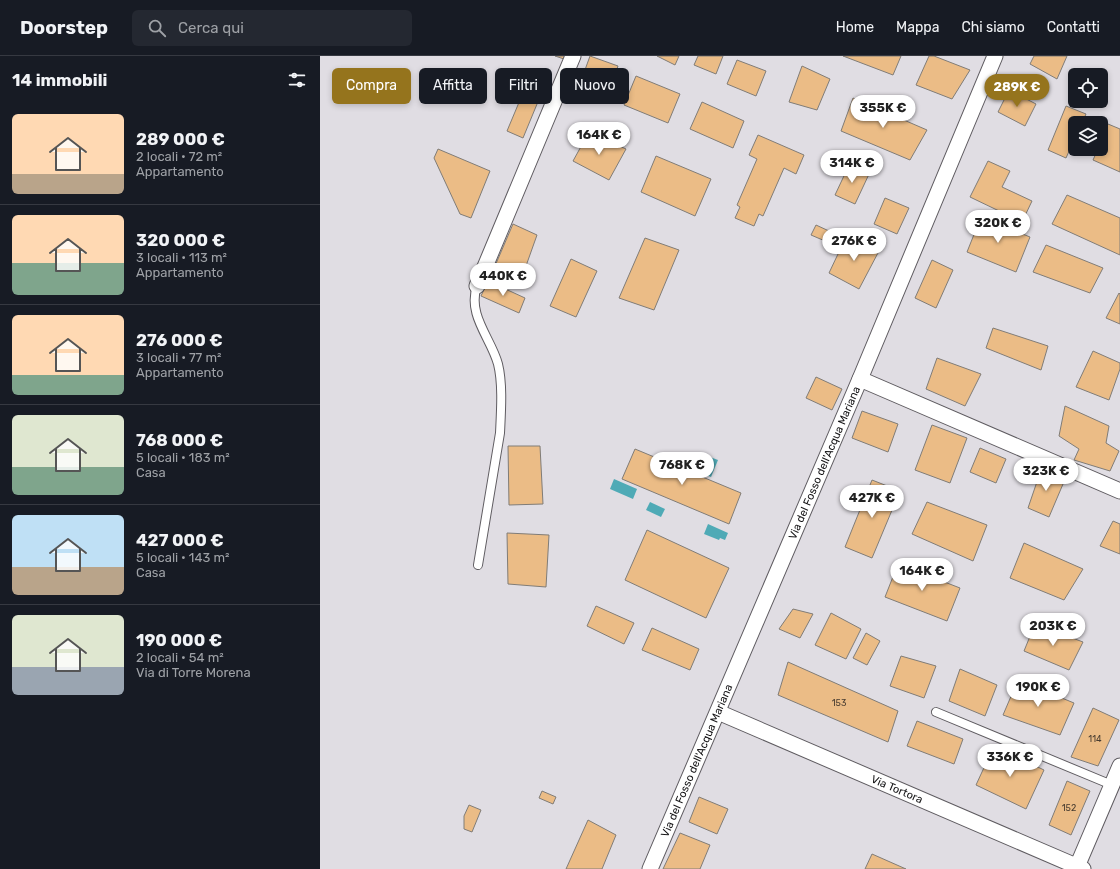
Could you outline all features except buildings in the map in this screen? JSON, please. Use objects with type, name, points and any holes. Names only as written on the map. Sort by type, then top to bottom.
[{"type":"street","points":[[477,286],[573,56]]},
{"type":"street","name":"Via del Fosso dell'Acqua Mariana","points":[[650,869],[860,379],[995,56]]},
{"type":"street","points":[[860,379],[1120,491]]},
{"type":"street","name":"Via Tortora","points":[[718,712],[1079,868]]},
{"type":"street","points":[[1079,868],[1120,766]]},
{"type":"lane","points":[[477,286],[474,297],[475,309],[495,354],[498,366],[501,417],[500,432],[478,565]]},
{"type":"lane","points":[[936,712],[1112,785]]},
{"type":"water","points":[[710,457],[718,460],[711,477],[703,474]]},
{"type":"water","points":[[614,479],[637,489],[633,499],[610,489]]},
{"type":"water","points":[[650,502],[665,509],[661,517],[646,510]]},
{"type":"water","points":[[708,524],[728,533],[725,540],[720,538],[719,540],[704,534]]}]
